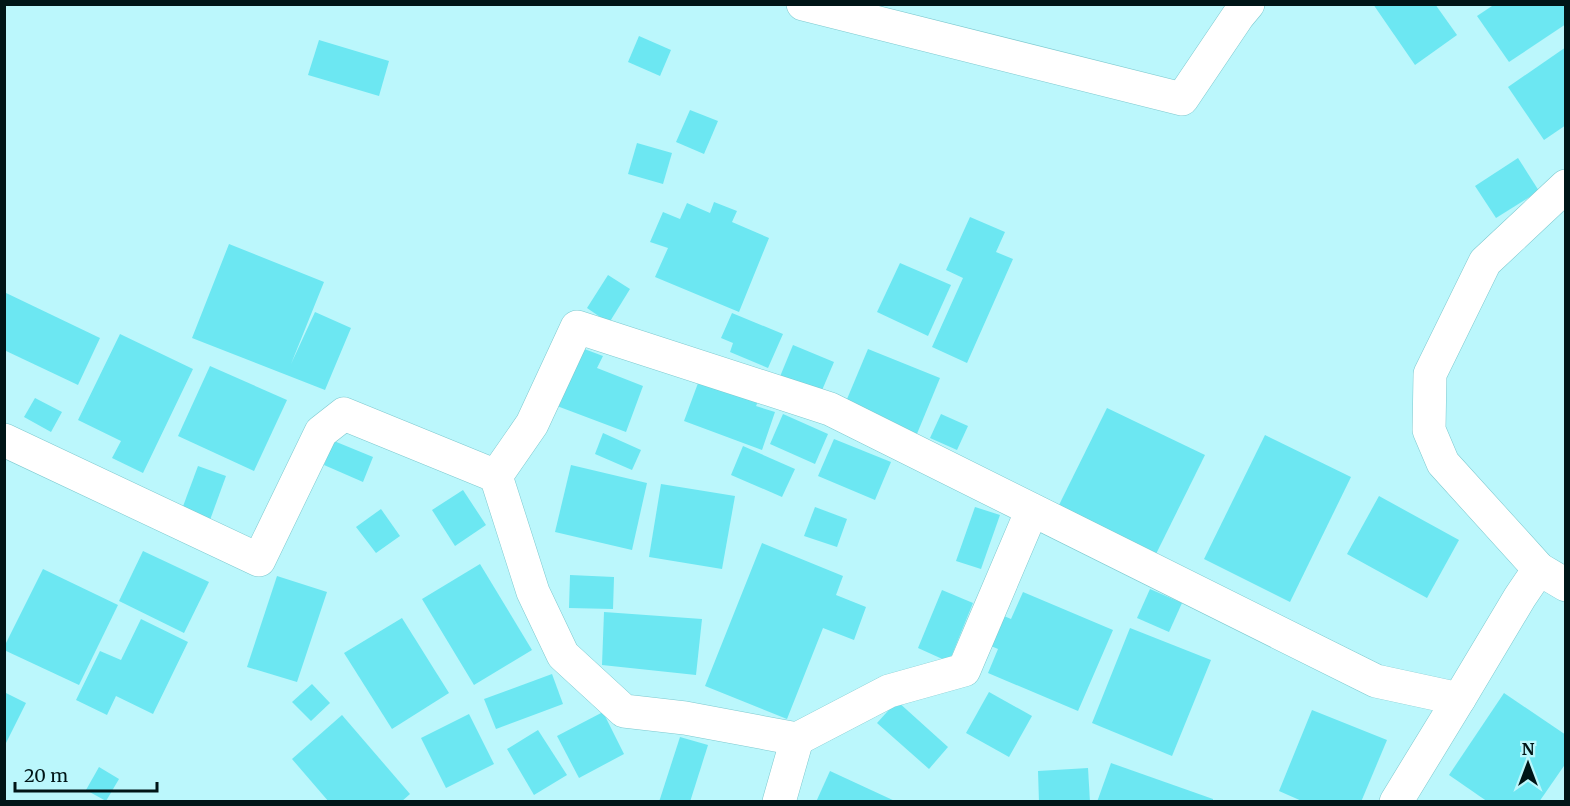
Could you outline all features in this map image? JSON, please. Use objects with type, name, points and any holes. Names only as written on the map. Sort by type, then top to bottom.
[{"type":"street","points":[[803,4],[1182,99],[1248,4]]},
{"type":"street","points":[[1396,801],[1520,597],[1552,577],[1443,463],[1429,430],[1430,374],[1485,262],[1566,186]]},
{"type":"street","points":[[496,476],[532,424],[577,327],[830,409],[1376,681],[1459,699]]},
{"type":"street","points":[[4,440],[259,560],[321,432],[344,414],[496,476]]},
{"type":"street","points":[[496,476],[533,592],[563,655],[624,711],[685,718],[797,739],[889,691],[964,670],[1032,510]]},
{"type":"street","points":[[779,801],[797,739]]},
{"type":"building","points":[[1373,4],[1435,4],[1457,35],[1415,65]]},
{"type":"building","points":[[1495,4],[1566,4],[1566,24],[1509,62],[1477,16]]},
{"type":"building","points":[[639,36],[671,50],[660,76],[628,62]]},
{"type":"building","points":[[319,40],[389,61],[379,96],[308,75]]},
{"type":"building","points":[[1566,47],[1566,125],[1544,140],[1508,87]]},
{"type":"building","points":[[690,110],[718,121],[704,154],[676,142]]},
{"type":"building","points":[[637,143],[672,153],[663,184],[628,174]]},
{"type":"building","points":[[1518,158],[1539,191],[1496,218],[1475,186]]},
{"type":"building","points":[[714,202],[737,211],[732,222],[769,238],[739,312],[655,277],[668,248],[650,242],[663,212],[680,219],[687,203],[710,213]]},
{"type":"building","points":[[970,217],[1005,232],[996,252],[1013,259],[967,363],[932,347],[963,278],[946,270]]},
{"type":"building","points":[[229,244],[324,282],[291,364],[315,312],[351,328],[325,390],[192,338]]},
{"type":"building","points":[[900,263],[951,285],[928,336],[877,312]]},
{"type":"building","points":[[608,275],[630,289],[609,323],[587,308]]},
{"type":"building","points":[[4,292],[100,338],[78,385],[4,350]]},
{"type":"building","points":[[732,313],[783,334],[768,368],[730,352],[733,343],[721,338]]},
{"type":"building","points":[[120,334],[193,369],[143,473],[112,458],[121,441],[78,420]]},
{"type":"building","points":[[793,345],[834,362],[820,395],[779,379]]},
{"type":"building","points":[[579,347],[603,356],[597,368],[643,386],[626,432],[557,406]]},
{"type":"building","points":[[868,349],[940,378],[914,441],[842,411]]},
{"type":"building","points":[[210,366],[287,400],[254,471],[178,436]]},
{"type":"building","points":[[701,375],[760,397],[756,406],[775,412],[762,450],[684,421]]},
{"type":"building","points":[[35,398],[62,412],[51,432],[24,417]]},
{"type":"building","points":[[1107,408],[1205,455],[1156,554],[1058,507]]},
{"type":"building","points":[[783,414],[828,434],[815,464],[770,444]]},
{"type":"building","points":[[941,414],[968,426],[957,450],[930,438]]},
{"type":"building","points":[[603,433],[641,450],[632,470],[595,454]]},
{"type":"building","points":[[1265,435],[1351,477],[1290,602],[1204,559]]},
{"type":"building","points":[[834,439],[891,462],[875,500],[818,476]]},
{"type":"building","points":[[334,441],[373,457],[363,482],[324,465]]},
{"type":"building","points":[[743,446],[795,469],[782,497],[731,475]]},
{"type":"building","points":[[571,465],[647,483],[632,550],[555,532]]},
{"type":"building","points":[[198,466],[226,476],[210,520],[182,509]]},
{"type":"building","points":[[661,484],[735,496],[722,569],[649,557]]},
{"type":"building","points":[[463,490],[486,525],[455,546],[432,510]]},
{"type":"building","points":[[1379,496],[1459,540],[1427,598],[1347,554]]},
{"type":"building","points":[[815,507],[847,519],[837,547],[804,536]]},
{"type":"building","points":[[975,507],[1000,515],[981,569],[956,561]]},
{"type":"building","points":[[381,509],[400,536],[376,553],[356,527]]},
{"type":"building","points":[[762,543],[843,576],[836,595],[866,607],[854,640],[823,628],[787,719],[705,686]]},
{"type":"building","points":[[143,551],[209,582],[184,633],[119,601]]},
{"type":"building","points":[[480,564],[532,650],[474,685],[422,599]]},
{"type":"building","points":[[43,569],[118,605],[79,685],[4,650]]},
{"type":"building","points":[[570,575],[614,577],[613,609],[569,608]]},
{"type":"building","points":[[277,576],[327,592],[297,682],[247,667]]},
{"type":"building","points":[[1150,589],[1182,603],[1169,632],[1137,618]]},
{"type":"building","points":[[942,590],[973,603],[949,662],[918,648]]},
{"type":"building","points":[[1023,592],[1113,630],[1078,711],[988,673],[998,649],[991,646],[1004,616],[1011,619]]},
{"type":"building","points":[[604,612],[702,619],[696,675],[602,665]]},
{"type":"building","points":[[402,618],[449,693],[392,729],[344,653]]},
{"type":"building","points":[[141,619],[188,642],[153,714],[116,696],[107,715],[76,700],[100,651],[121,660]]},
{"type":"building","points":[[1130,628],[1211,660],[1172,756],[1092,723]]},
{"type":"building","points":[[552,674],[563,704],[496,729],[484,699]]},
{"type":"building","points":[[312,684],[330,703],[311,721],[292,702]]},
{"type":"building","points":[[4,692],[26,703],[4,747]]},
{"type":"building","points":[[989,692],[1032,716],[1009,757],[966,733]]},
{"type":"building","points":[[1504,693],[1566,735],[1566,763],[1539,802],[1488,802],[1449,775]]},
{"type":"building","points":[[897,701],[948,747],[929,769],[877,723]]},
{"type":"building","points":[[1312,710],[1387,740],[1361,802],[1304,802],[1279,791]]},
{"type":"building","points":[[603,712],[624,754],[579,778],[557,736]]},
{"type":"building","points":[[469,714],[494,764],[446,788],[421,738]]},
{"type":"building","points":[[342,715],[410,794],[401,802],[329,802],[292,759]]},
{"type":"building","points":[[538,730],[567,775],[534,795],[507,749]]},
{"type":"building","points":[[680,737],[708,745],[690,802],[659,802]]},
{"type":"building","points":[[1111,763],[1213,799],[1213,802],[1097,802]]},
{"type":"building","points":[[99,767],[119,779],[106,801],[86,790]]},
{"type":"building","points":[[1088,768],[1090,802],[1039,802],[1038,771]]},
{"type":"building","points":[[830,771],[897,802],[816,802]]}]
